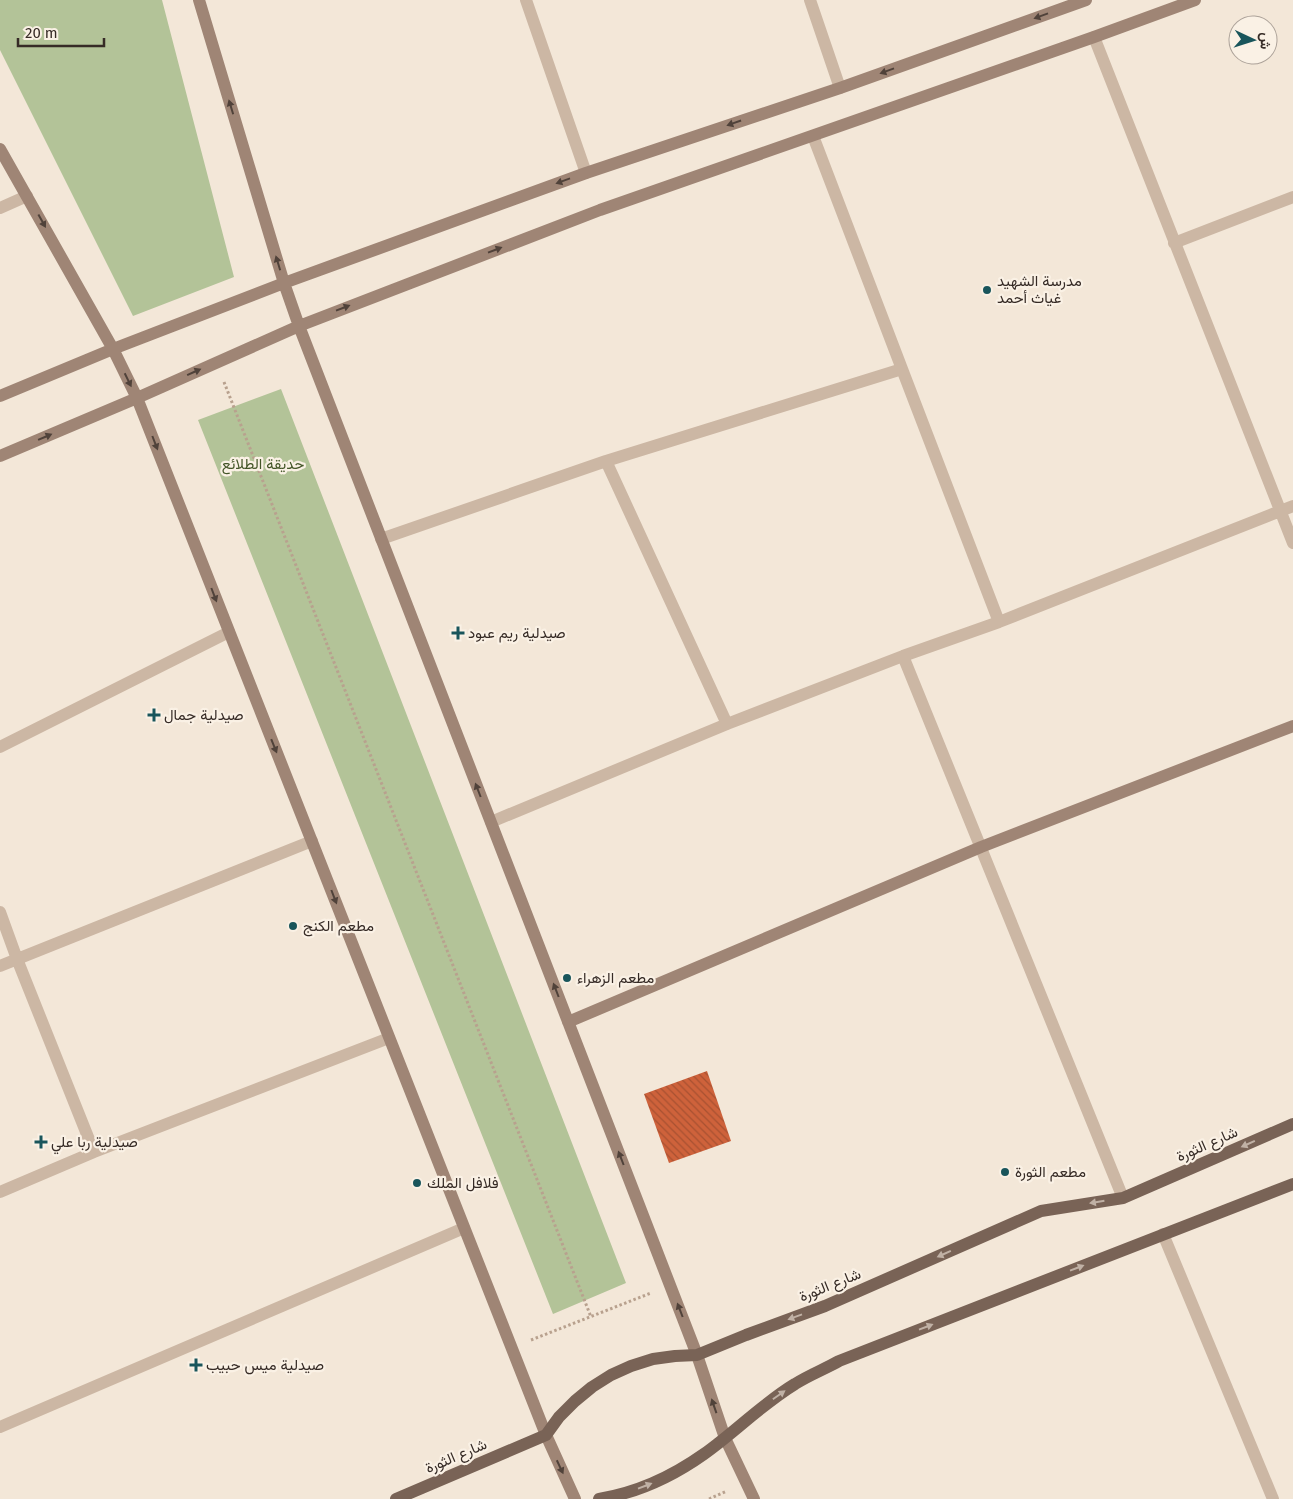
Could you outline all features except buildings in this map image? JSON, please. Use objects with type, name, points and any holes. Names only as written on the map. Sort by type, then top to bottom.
[{"type":"main road","name":"شارع الثورة","points":[[396,1499],[546,1435],[574,1401],[592,1386],[631,1366],[653,1359],[697,1355],[825,1306],[1042,1212],[1123,1198],[1293,1124]]},
{"type":"main road","points":[[598,1499],[656,1482],[681,1470],[725,1438],[763,1406],[795,1384],[839,1361],[1293,1184]]},
{"type":"street","points":[[199,0],[284,283],[299,326],[697,1355],[725,1438],[754,1499]]},
{"type":"street","points":[[526,0],[586,173]]},
{"type":"street","points":[[810,0],[840,88]]},
{"type":"street","points":[[0,456],[299,326],[600,210],[1195,0]]},
{"type":"street","points":[[0,396],[113,349],[284,283],[586,173],[840,88],[1082,1]]},
{"type":"street","points":[[1094,37],[1174,243],[1287,508],[1293,543]]},
{"type":"street","points":[[813,136],[999,622]]},
{"type":"street","points":[[0,149],[113,349],[137,398],[546,1435],[575,1499]]},
{"type":"street","points":[[0,208],[28,196]]},
{"type":"street","points":[[1174,243],[1293,197]]},
{"type":"street","points":[[381,539],[606,460],[902,369]]},
{"type":"street","points":[[606,460],[727,724]]},
{"type":"street","points":[[491,822],[727,724],[903,656],[999,622],[1287,508]]},
{"type":"street","points":[[0,747],[229,632]]},
{"type":"street","points":[[903,656],[1123,1198]]},
{"type":"street","points":[[568,1022],[981,847],[1293,726]]},
{"type":"street","points":[[0,966],[312,841]]},
{"type":"street","points":[[0,912],[94,1152]]},
{"type":"street","points":[[0,1192],[94,1152],[389,1038]]},
{"type":"street","points":[[0,1427],[464,1228]]},
{"type":"street","points":[[1163,1234],[1273,1499]]},
{"type":"path","points":[[216,362],[591,1317]]},
{"type":"path","points":[[512,1348],[670,1286]]},
{"type":"green space","points":[[0,0],[162,0],[234,277],[133,316],[0,50]]},
{"type":"green space","name":"حديقة الطلائع","points":[[281,389],[626,1283],[553,1314],[198,420]]},
{"type":"place","name":"مدرسة الشهيد غياث أحمد","points":[[987,290]]},
{"type":"place","name":"صيدلية ريم عبود","points":[[458,633]]},
{"type":"place","name":"صيدلية جمال","points":[[154,715]]},
{"type":"place","name":"مطعم الكنج","points":[[293,926]]},
{"type":"place","name":"مطعم الزهراء","points":[[567,978]]},
{"type":"place","name":"صيدلية ربا علي","points":[[41,1142]]},
{"type":"place","name":"مطعم الثورة","points":[[1005,1172]]},
{"type":"place","name":"فلافل الملك","points":[[417,1183]]},
{"type":"place","name":"صيدلية ميس حبيب","points":[[196,1365]]}]
